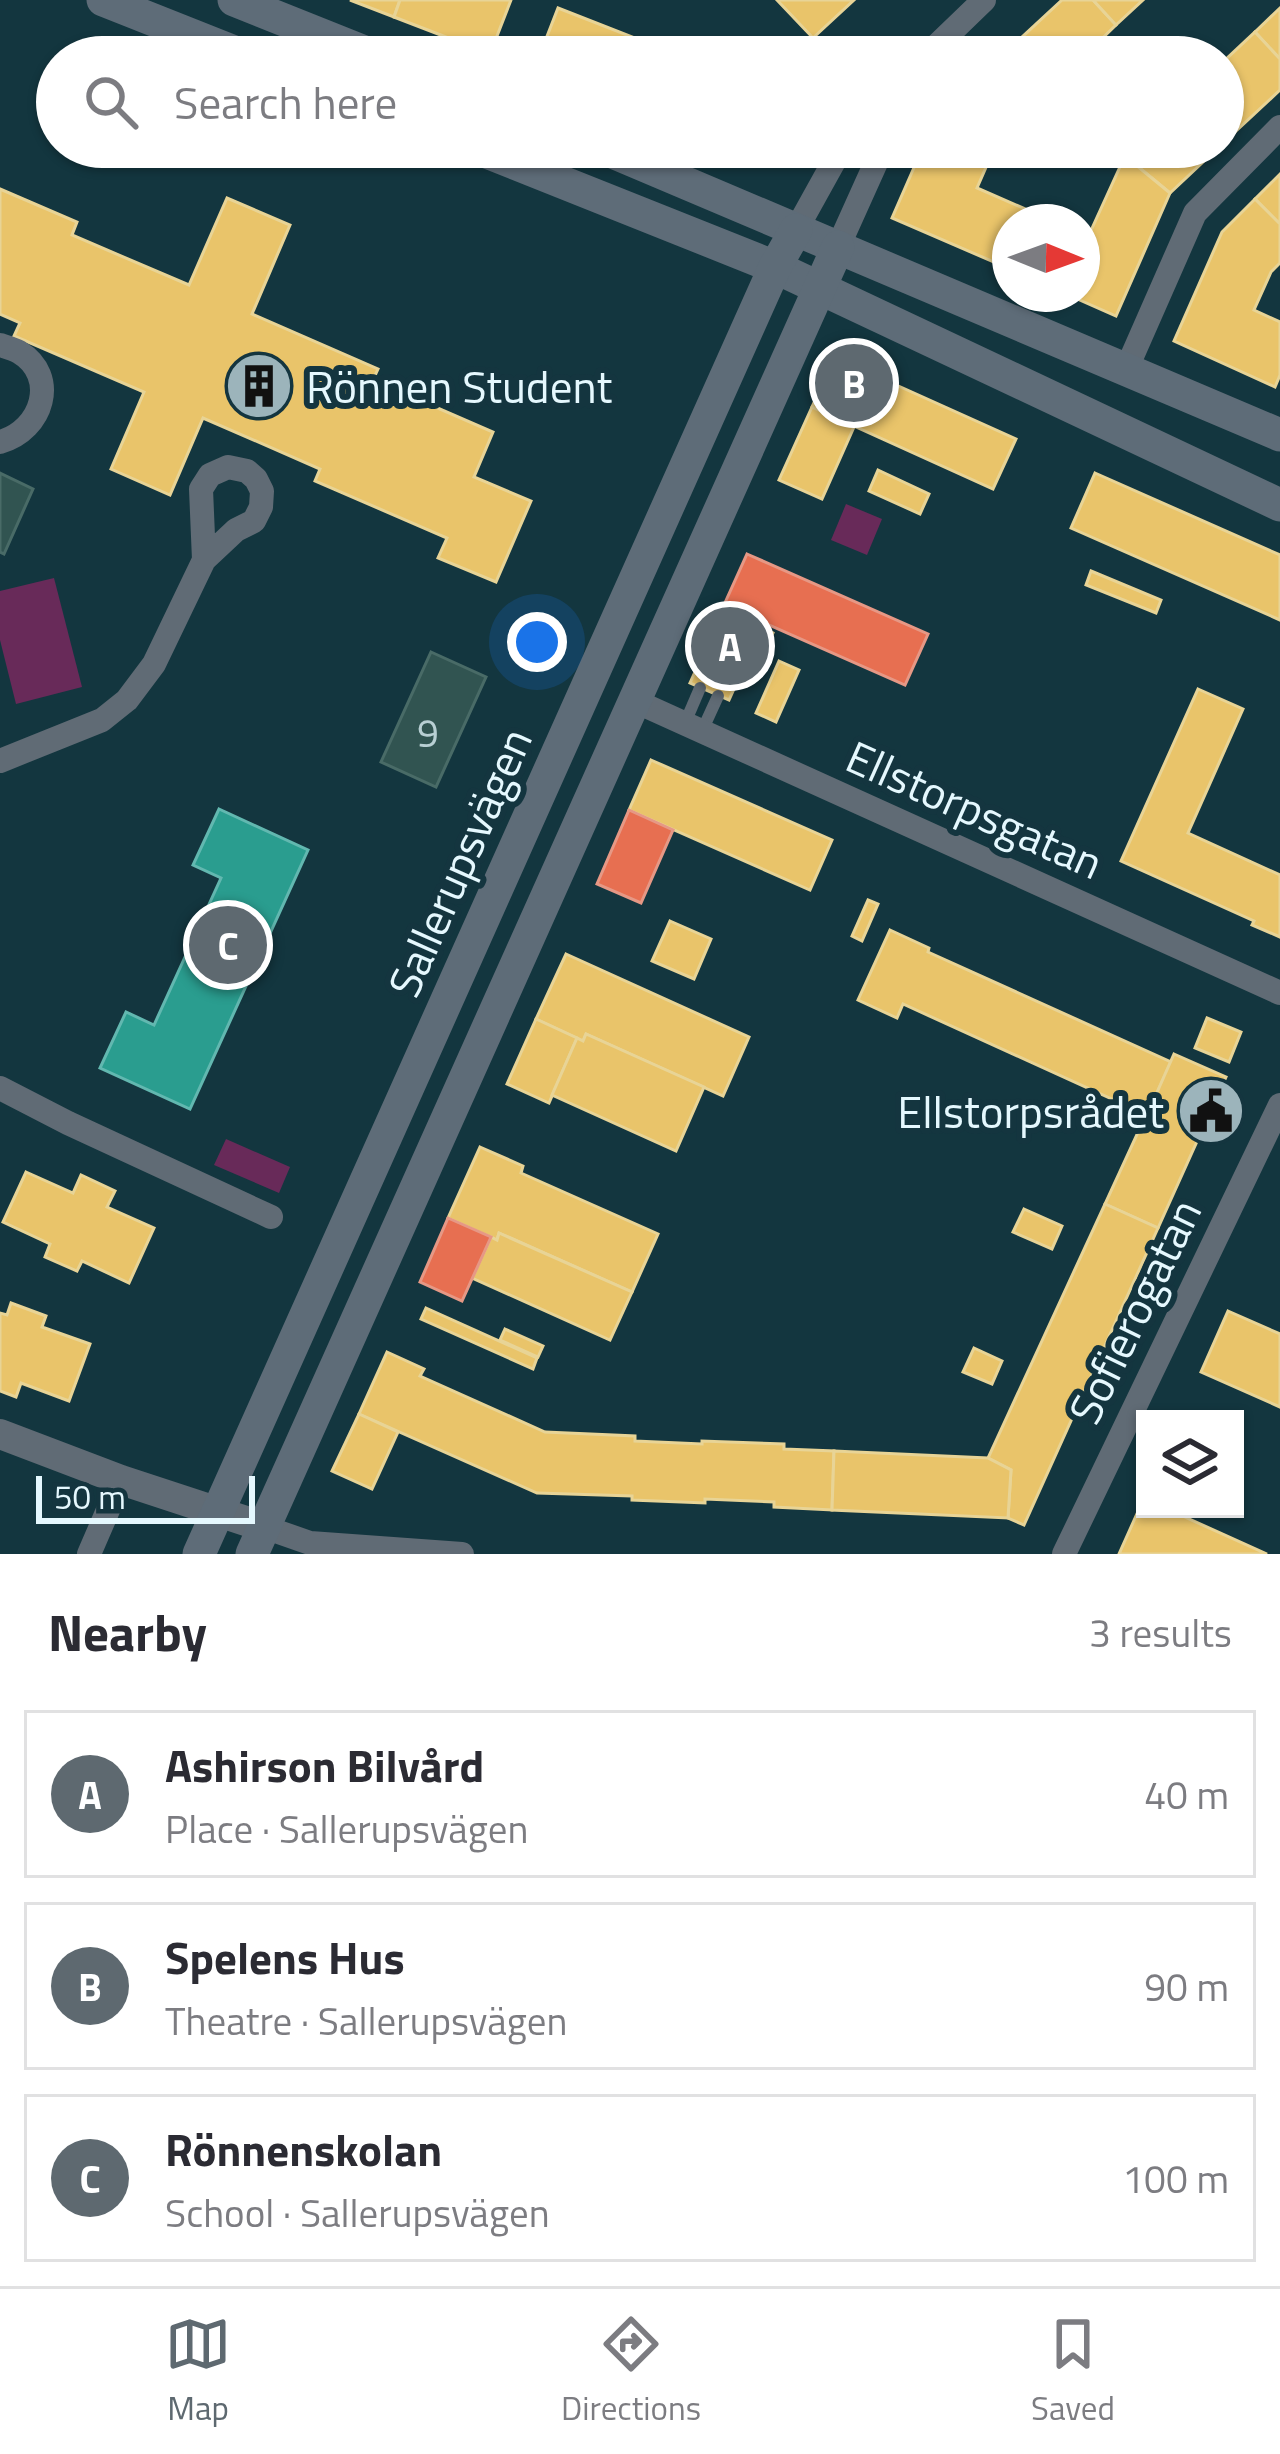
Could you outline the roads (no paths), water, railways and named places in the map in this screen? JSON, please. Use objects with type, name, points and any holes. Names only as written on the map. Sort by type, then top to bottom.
[{"type":"main road","points":[[103,0],[194,36]]},
{"type":"main road","points":[[234,0],[324,36]]},
{"type":"main road","points":[[526,168],[776,267],[1280,505]]},
{"type":"main road","points":[[651,168],[1280,435]]},
{"type":"main road","name":"Sallerupsvägen","points":[[199,1554],[796,230]]},
{"type":"main road","name":"Sallerupsvägen","points":[[258,1540],[838,247]]},
{"type":"street","points":[[947,36],[984,0]]},
{"type":"street","points":[[1244,163],[1280,127]]},
{"type":"street","name":"Sallerupsvägen","points":[[796,230],[830,168]]},
{"type":"street","name":"Sallerupsvägen","points":[[838,247],[874,168]]},
{"type":"street","points":[[1126,370],[1195,213],[1239,168]]},
{"type":"street","points":[[0,345],[19,352],[35,367],[42,390],[38,413],[25,432],[0,442]]},
{"type":"street","points":[[0,761],[102,720],[127,700],[154,664],[203,560]]},
{"type":"street","name":"Ellstorpsgatan","points":[[635,701],[1280,993]]},
{"type":"street","points":[[0,1088],[271,1217]]},
{"type":"street","name":"Sofierogatan","points":[[1064,1554],[1280,1105]]},
{"type":"street","points":[[0,1434],[218,1512],[258,1540],[462,1554]]},
{"type":"street","points":[[89,1554],[121,1480]]},
{"type":"lane","points":[[693,728],[700,688]]},
{"type":"lane","points":[[693,728],[718,695]]},
{"type":"place","name":"Spelens Hus","points":[[854,383]]},
{"type":"place","name":"Rönnen Student","points":[[259,386]]},
{"type":"place","name":"Ashirson Bilvård","points":[[730,646]]},
{"type":"place","name":"Rönnenskolan","points":[[228,945]]},
{"type":"place","name":"Ellstorpsrådet","points":[[1211,1111]]}]
